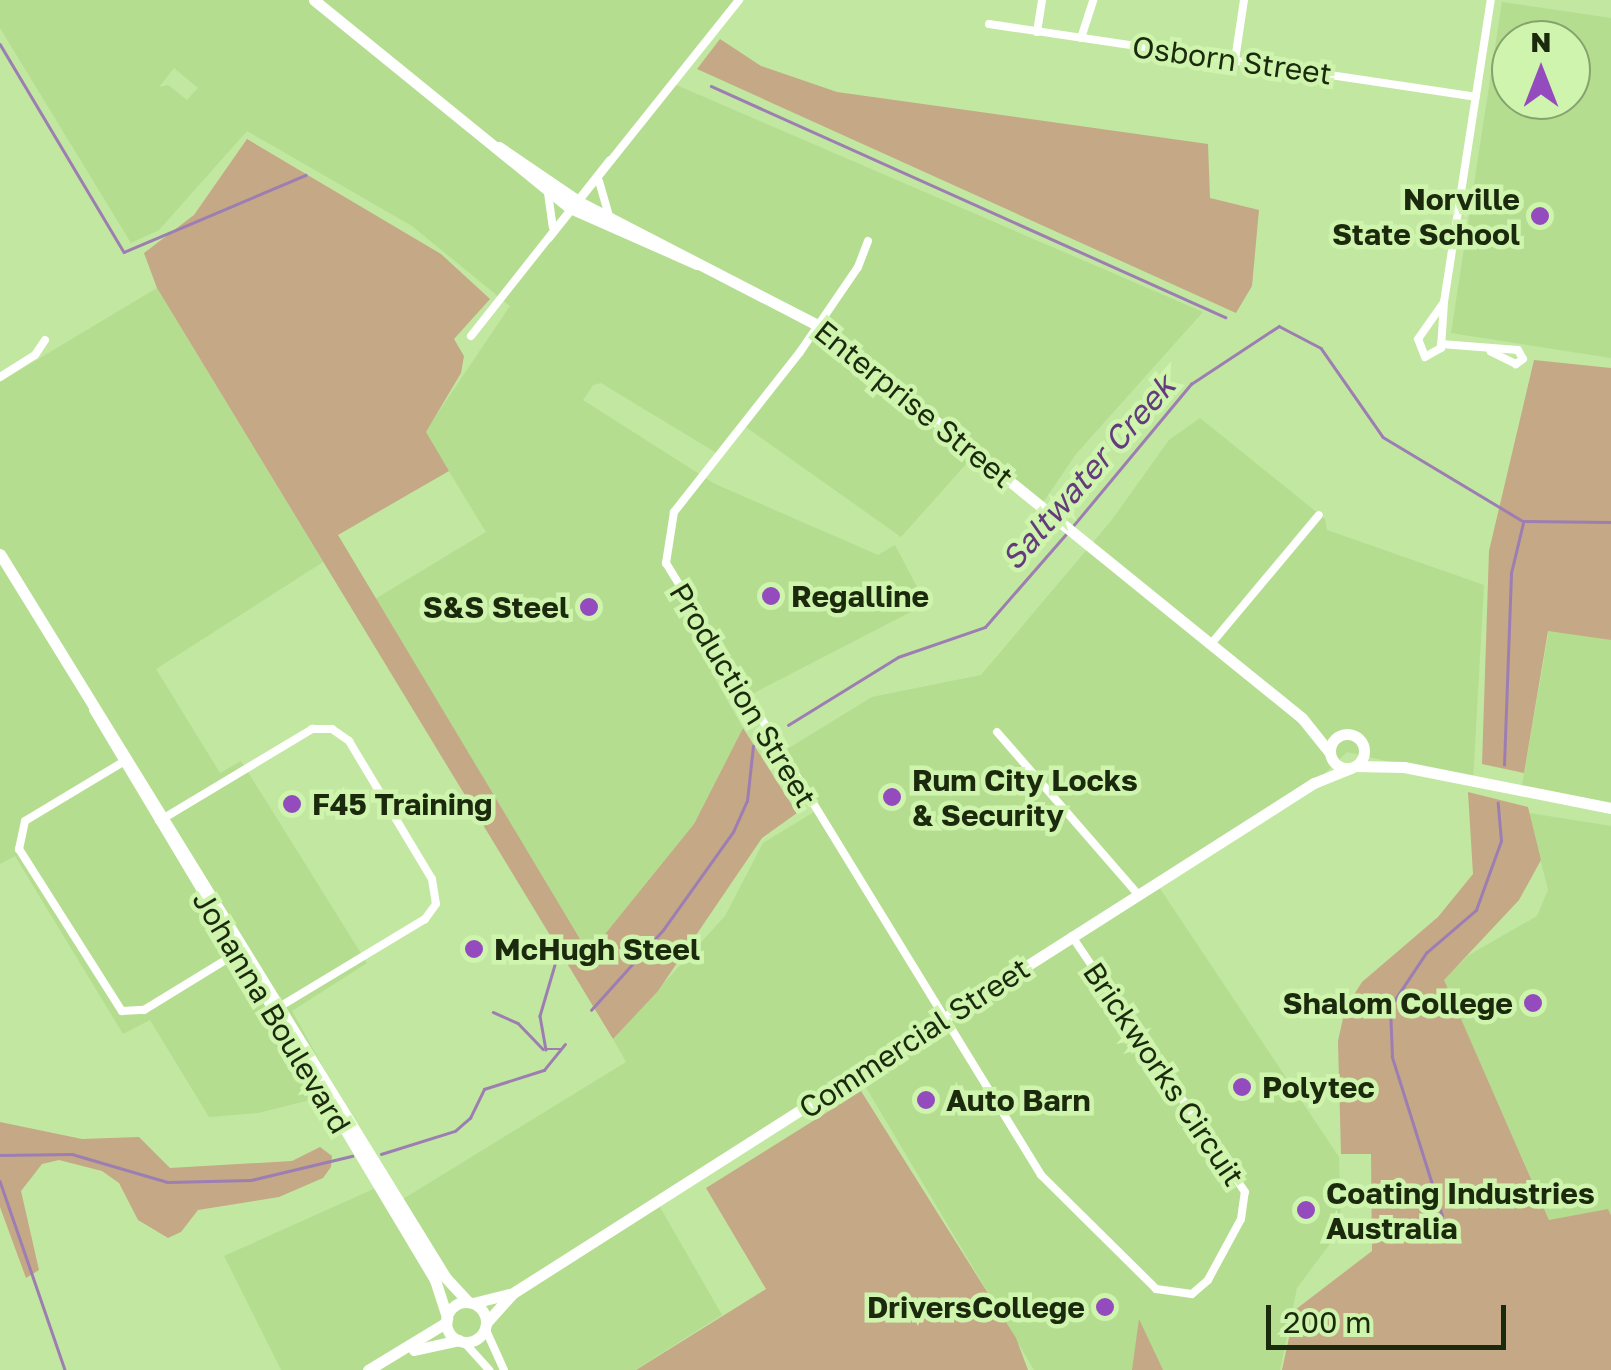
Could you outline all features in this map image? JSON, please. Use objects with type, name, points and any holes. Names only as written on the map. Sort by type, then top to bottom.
[{"type":"street","name":"Enterprise Street","points":[[314,0],[576,205],[818,325],[1302,718],[1330,754]]},
{"type":"street","points":[[576,205],[589,182],[612,159],[739,0]]},
{"type":"street","points":[[1037,32],[1042,0]]},
{"type":"street","points":[[1081,38],[1093,0]]},
{"type":"street","points":[[1235,60],[1244,0]]},
{"type":"street","points":[[1444,302],[1418,346],[1432,358],[1441,344],[1444,302],[1491,0]]},
{"type":"street","name":"Osborn Street","points":[[989,24],[1476,97]]},
{"type":"street","points":[[471,336],[612,159]]},
{"type":"street","points":[[601,177],[610,217]]},
{"type":"street","points":[[551,235],[552,189],[589,182]]},
{"type":"street","name":"Enterprise Street","points":[[576,205],[610,217],[697,264]]},
{"type":"street","name":"Production Street","points":[[868,241],[860,265],[818,325],[674,512],[666,563],[942,1020]]},
{"type":"street","points":[[0,377],[35,356],[45,340]]},
{"type":"street","points":[[1441,344],[1491,352]]},
{"type":"street","points":[[1212,644],[1320,516]]},
{"type":"street","name":"Johanna Boulevard","points":[[0,554],[276,1009],[435,1280],[447,1320],[462,1341]]},
{"type":"street","name":"Enterprise Street","points":[[1302,718],[1362,742]]},
{"type":"street","points":[[162,819],[316,728],[342,734],[432,878],[436,904],[426,919],[276,1009]]},
{"type":"street","points":[[997,732],[1138,894]]},
{"type":"street","name":"Commercial Street","points":[[1314,783],[1341,734]]},
{"type":"street","points":[[1353,767],[1364,754],[1362,742]]},
{"type":"street","points":[[1362,742],[1404,767]]},
{"type":"street","points":[[1330,754],[1353,767],[1404,767],[1611,808]]},
{"type":"street","points":[[126,760],[25,822],[17,836],[112,1003],[140,1012],[241,951]]},
{"type":"street","name":"Commercial Street","points":[[462,1341],[486,1326],[513,1293],[1314,783],[1353,767]]},
{"type":"street","name":"Brickworks Circuit","points":[[942,1020],[1054,1189],[1156,1290],[1176,1297],[1198,1290],[1241,1219],[1245,1192],[1072,936]]},
{"type":"street","name":"Johanna Boulevard","points":[[276,1009],[446,1278],[486,1326]]},
{"type":"street","name":"Commercial Street","points":[[470,1303],[513,1293]]},
{"type":"street","points":[[368,1370],[405,1352],[470,1303]]},
{"type":"street","points":[[486,1326],[504,1370]]},
{"type":"street","points":[[405,1352],[462,1341],[489,1370]]},
{"type":"shaded area","points":[[0,0],[740,0],[674,84],[1203,312],[1076,454],[1040,507],[975,454],[901,537],[743,425],[720,455],[601,383],[593,385],[583,400],[715,484],[878,555],[895,545],[926,604],[744,698],[725,668],[713,675],[743,728],[694,824],[590,955],[375,599],[486,532],[425,432],[510,306],[412,226],[247,131],[159,230],[131,243],[0,28]],"holes":[[[174,68],[198,88],[187,100],[168,85],[159,87]]]},
{"type":"shaded area","name":"Norville State School","points":[[1502,2],[1611,18],[1611,358],[1451,333],[1491,73],[1491,120],[1591,120],[1591,20],[1499,20]]},
{"type":"shaded area","points":[[720,39],[761,66],[837,92],[1208,144],[1210,198],[1259,210],[1252,286],[1236,313],[697,69]]},
{"type":"shaded area","points":[[247,139],[441,254],[490,299],[454,339],[464,356],[461,373],[426,432],[449,471],[338,535],[589,954],[694,824],[743,728],[797,813],[762,838],[658,991],[613,1039],[157,288],[144,253],[194,215]]},
{"type":"shaded area","points":[[157,288],[323,562],[156,669],[220,773],[241,761],[367,963],[292,1011],[333,1085],[306,1101],[258,1113],[209,1117],[150,1020],[123,1034],[15,856],[0,864],[0,382]]},
{"type":"shaded area","points":[[1534,360],[1611,368],[1611,640],[1548,631],[1524,773],[1482,764],[1489,551]]},
{"type":"shaded area","points":[[1200,418],[1325,519],[1327,530],[1484,585],[1473,781],[1347,752],[1315,783],[1157,884],[1339,1157],[1341,1229],[1297,1288],[1280,1370],[1034,1370],[858,1074],[657,1202],[722,1315],[635,1370],[281,1370],[224,1256],[378,1187],[390,1207],[626,1062],[613,1039],[725,916],[763,843],[814,812],[779,754],[872,697],[981,675],[1111,521],[1169,440]]},
{"type":"shaded area","points":[[1549,630],[1611,640],[1611,809],[1521,791]]},
{"type":"shaded area","points":[[1468,792],[1528,807],[1541,860],[1519,900],[1444,980],[1549,1220],[1608,1209],[1611,1215],[1611,1370],[1282,1370],[1295,1310],[1372,1251],[1371,1154],[1341,1154],[1338,1041],[1345,1009],[1362,982],[1438,917],[1473,874]]},
{"type":"shaded area","name":"Shalom College","points":[[1529,813],[1611,826],[1611,1214],[1608,1209],[1550,1221],[1443,979],[1469,955],[1537,916],[1548,890]]},
{"type":"shaded area","points":[[861,1091],[1016,1338],[1028,1370],[636,1370],[766,1289],[706,1188]]},
{"type":"shaded area","points":[[0,1122],[82,1139],[139,1137],[170,1168],[292,1161],[320,1147],[332,1156],[331,1167],[323,1178],[279,1197],[198,1210],[181,1232],[168,1238],[138,1220],[119,1183],[102,1171],[59,1160],[42,1164],[21,1191],[39,1270],[26,1278],[0,1207]]},
{"type":"shaded area","points":[[1139,1319],[1163,1370],[1132,1370]]},
{"type":"waterway","points":[[0,44],[124,252],[305,175]]},
{"type":"waterway","points":[[711,86],[1225,317]]},
{"type":"waterway","name":"Saltwater Creek","points":[[1073,526],[1191,384],[1279,326],[1321,348],[1383,437],[1523,521],[1611,522]]},
{"type":"waterway","points":[[1504,765],[1511,573],[1523,523]]},
{"type":"waterway","name":"Saltwater Creek","points":[[788,725],[898,657],[985,627],[1068,532]]},
{"type":"waterway","name":"Saltwater Creek","points":[[591,1010],[663,930],[733,832],[747,801],[753,746]]},
{"type":"waterway","points":[[1442,1216],[1392,1057],[1390,1007],[1426,953],[1476,910],[1501,841],[1498,803]]},
{"type":"waterway","points":[[555,965],[540,1016],[546,1049],[562,1049]]},
{"type":"waterway","points":[[493,1012],[518,1023],[543,1049]]},
{"type":"waterway","name":"Saltwater Creek","points":[[381,1154],[455,1131],[470,1118],[484,1089],[544,1070],[565,1044]]},
{"type":"waterway","name":"Saltwater Creek","points":[[0,1155],[72,1154],[168,1182],[251,1180],[352,1156]]},
{"type":"waterway","points":[[0,1181],[65,1370]]},
{"type":"place","name":"Norville State School","points":[[1540,216]]},
{"type":"place","name":"Regalline","points":[[771,596]]},
{"type":"place","name":"S&S Steel","points":[[589,607]]},
{"type":"place","name":"Rum City Locks & Security","points":[[892,797]]},
{"type":"place","name":"F45 Training","points":[[292,804]]},
{"type":"place","name":"McHugh Steel","points":[[474,949]]},
{"type":"place","name":"Shalom College","points":[[1533,1003]]},
{"type":"place","name":"Polytec","points":[[1242,1087]]},
{"type":"place","name":"Auto Barn","points":[[926,1100]]},
{"type":"place","name":"Coating Industries Australia","points":[[1306,1210]]},
{"type":"place","name":"DriversCollege","points":[[1105,1307]]}]
